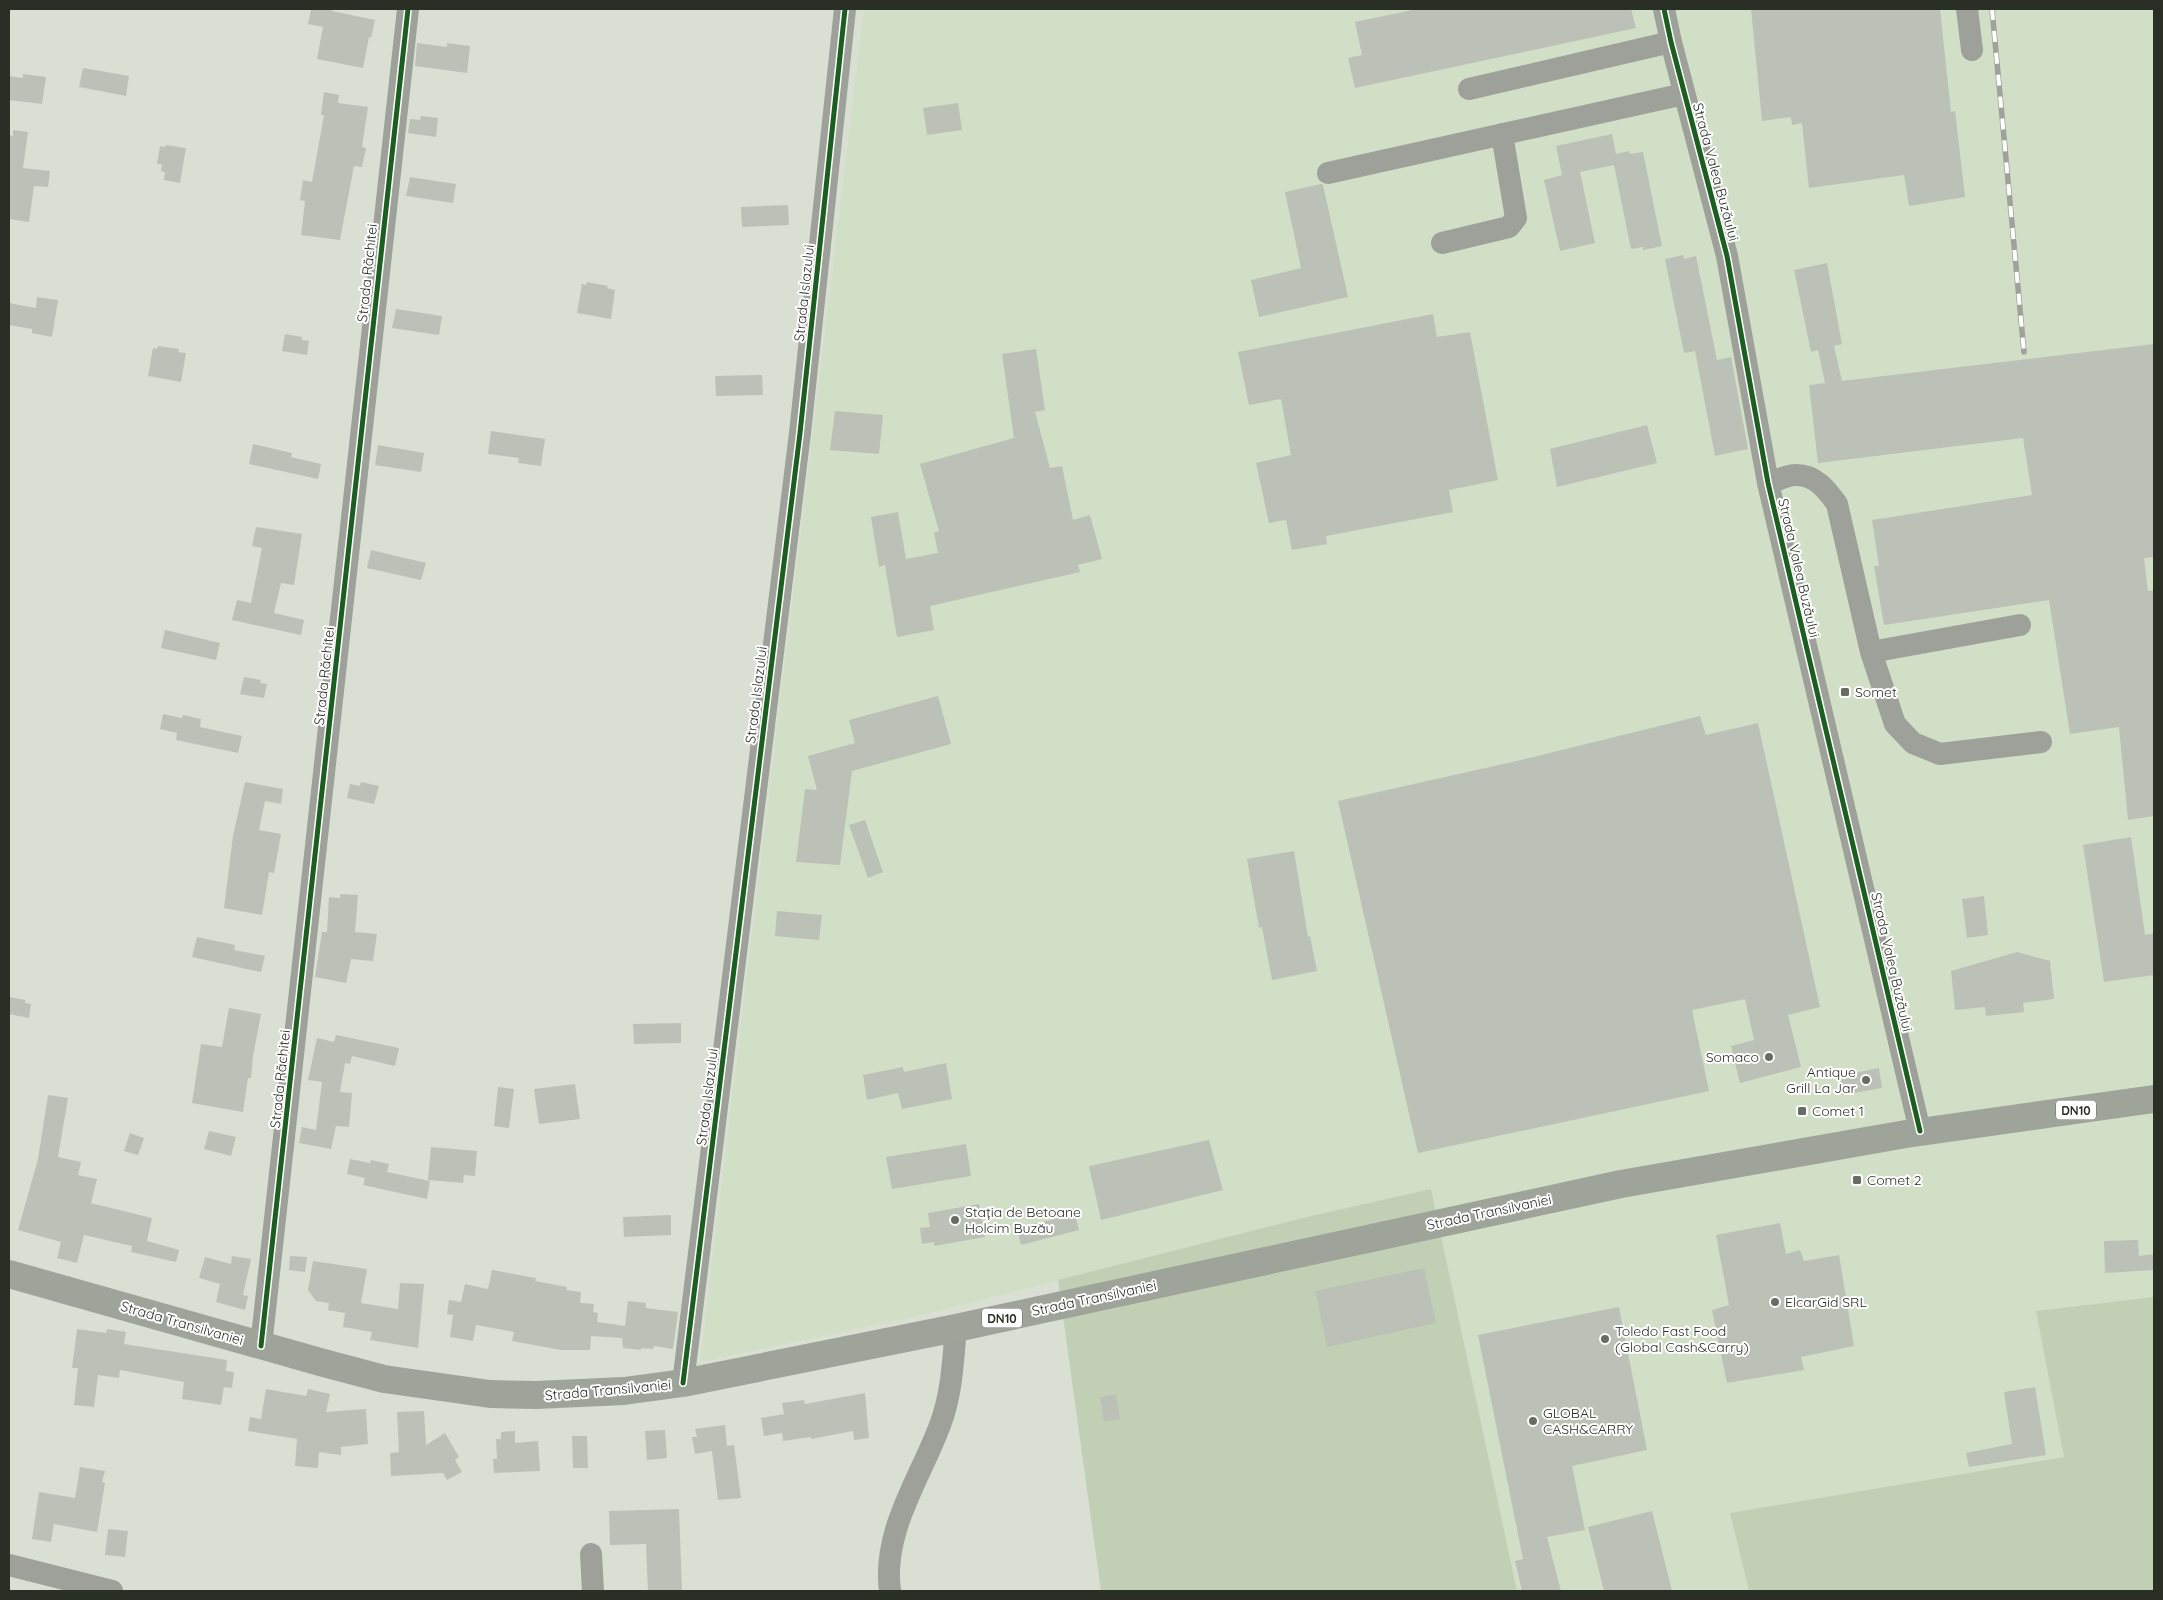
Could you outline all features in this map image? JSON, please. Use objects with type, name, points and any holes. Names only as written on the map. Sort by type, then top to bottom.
[{"type":"main road","name":"Strada Transilvaniei","points":[[9,1274],[384,1379],[490,1394],[536,1396],[624,1391],[683,1383],[956,1328],[1621,1184],[1920,1132],[2154,1099]]},
{"type":"street","name":"Strada Răchitei","points":[[262,1346],[408,9]]},
{"type":"street","name":"Strada Islazului","points":[[683,1383],[800,433],[845,9]]},
{"type":"street","name":"Strada Valea Buzăului","points":[[1664,9],[1684,94],[1727,256],[1768,483],[1920,1132]]},
{"type":"street","points":[[1967,9],[1972,50]]},
{"type":"street","points":[[1469,89],[1671,42]]},
{"type":"street","points":[[1328,173],[1684,94]]},
{"type":"street","points":[[1442,243],[1509,227],[1516,218],[1502,134]]},
{"type":"street","points":[[1768,483],[1796,475],[1815,480],[1826,488],[1837,504],[1870,652],[1895,724],[1913,743],[1940,754],[2041,742]]},
{"type":"street","points":[[1870,652],[2020,625]]},
{"type":"street","points":[[890,1591],[892,1548],[898,1522],[941,1424],[952,1378],[956,1328]]},
{"type":"street","points":[[591,1554],[593,1591]]},
{"type":"street","points":[[9,1565],[112,1591]]},
{"type":"shaded area","points":[[864,9],[2154,9],[2154,1297],[2036,1311],[2065,1457],[1731,1513],[1749,1591],[1517,1591],[1431,1189],[1311,1216],[914,1317],[700,1362]]},
{"type":"shaded area","points":[[1431,1189],[1517,1591],[1101,1591],[1058,1280],[1311,1216]]},
{"type":"shaded area","points":[[2154,1297],[2154,1591],[1749,1591],[1730,1513],[2064,1457],[2036,1311]]},
{"type":"building","points":[[311,9],[333,9],[332,11],[375,20],[371,38],[369,37],[363,68],[317,59],[323,27],[308,24]]},
{"type":"building","points":[[1417,9],[1631,9],[1636,28],[1355,88],[1348,58],[1362,55],[1355,22]]},
{"type":"building","points":[[1751,9],[1940,9],[1951,112],[1955,111],[1965,197],[1909,206],[1904,175],[1809,188],[1802,123],[1792,125],[1791,117],[1762,121]]},
{"type":"building","points":[[417,43],[447,47],[447,43],[470,46],[467,73],[415,66]]},
{"type":"building","points":[[83,68],[129,76],[126,96],[79,87]]},
{"type":"building","points":[[23,74],[46,77],[42,104],[9,100],[9,76],[23,78]]},
{"type":"building","points":[[324,92],[339,95],[338,103],[368,107],[362,147],[366,148],[362,167],[354,166],[340,240],[301,235],[305,201],[300,200],[303,180],[312,182],[324,115],[321,115]]},
{"type":"building","points":[[958,103],[962,130],[927,135],[923,108]]},
{"type":"building","points":[[421,116],[438,118],[436,137],[408,133],[410,119],[420,120]]},
{"type":"building","points":[[13,130],[28,132],[23,168],[50,171],[48,187],[34,186],[29,222],[9,219],[9,135],[13,136]]},
{"type":"building","points":[[1612,134],[1616,154],[1629,151],[1630,154],[1643,152],[1662,246],[1643,250],[1643,247],[1631,249],[1614,165],[1580,172],[1595,243],[1560,251],[1544,180],[1562,175],[1556,146]]},
{"type":"building","points":[[166,145],[186,148],[180,183],[164,180],[165,172],[161,171],[162,164],[157,164],[160,146],[165,147]]},
{"type":"building","points":[[410,177],[456,184],[453,203],[406,196]]},
{"type":"building","points":[[1323,185],[1348,297],[1259,317],[1251,280],[1301,268],[1285,192]]},
{"type":"building","points":[[788,205],[789,225],[742,227],[741,207]]},
{"type":"building","points":[[1683,255],[1684,259],[1696,256],[1717,360],[1731,357],[1748,449],[1715,456],[1695,351],[1684,353],[1665,259]]},
{"type":"building","points":[[1827,263],[1842,344],[1834,346],[1842,381],[2154,344],[2154,557],[2144,558],[2148,591],[2154,590],[2154,816],[2128,820],[2119,727],[2070,734],[2049,600],[1884,625],[1874,566],[1879,566],[1872,520],[2032,495],[2023,438],[1818,463],[1809,385],[1825,383],[1818,350],[1811,352],[1794,270]]},
{"type":"building","points":[[587,282],[608,286],[607,288],[615,290],[611,319],[577,313],[582,284],[586,285]]},
{"type":"building","points":[[37,297],[58,300],[52,337],[32,333],[32,329],[9,325],[9,303],[36,308]]},
{"type":"building","points":[[396,309],[442,316],[439,335],[392,328]]},
{"type":"building","points":[[1433,314],[1437,337],[1470,332],[1498,480],[1449,490],[1453,512],[1326,536],[1327,544],[1292,550],[1286,520],[1269,523],[1256,463],[1291,455],[1281,399],[1249,405],[1238,352]]},
{"type":"building","points":[[285,334],[302,337],[302,340],[309,341],[307,355],[282,351]]},
{"type":"building","points":[[158,346],[179,349],[178,352],[186,353],[181,382],[148,376],[153,348],[157,349]]},
{"type":"building","points":[[1036,349],[1045,410],[1035,412],[1050,468],[1062,466],[1073,520],[1090,515],[1102,559],[1078,565],[1080,572],[930,606],[934,630],[897,637],[885,565],[879,567],[871,517],[898,512],[906,559],[938,553],[934,532],[939,531],[920,464],[1014,438],[1002,354]]},
{"type":"building","points":[[762,375],[763,395],[716,396],[715,376]]},
{"type":"building","points":[[835,411],[883,415],[879,454],[830,450]]},
{"type":"building","points":[[1647,425],[1657,463],[1557,487],[1550,449]]},
{"type":"building","points":[[491,431],[545,439],[541,466],[518,463],[519,458],[488,454]]},
{"type":"building","points":[[253,444],[292,453],[291,457],[321,464],[318,479],[249,464]]},
{"type":"building","points":[[378,445],[424,453],[421,472],[375,465]]},
{"type":"building","points":[[256,527],[302,534],[294,585],[281,583],[274,613],[304,620],[301,635],[232,620],[237,600],[251,603],[262,548],[252,546]]},
{"type":"building","points":[[371,550],[426,563],[421,580],[367,568]]},
{"type":"building","points":[[165,630],[220,643],[216,660],[161,648]]},
{"type":"building","points":[[244,677],[261,680],[260,683],[267,684],[264,698],[240,694]]},
{"type":"building","points":[[938,696],[951,744],[852,771],[840,865],[796,862],[805,789],[817,790],[808,756],[855,743],[849,720]]},
{"type":"building","points":[[163,714],[182,718],[183,715],[201,719],[200,727],[242,736],[238,753],[176,740],[177,733],[160,729]]},
{"type":"building","points":[[1700,716],[1706,735],[1758,723],[1820,1007],[1788,1015],[1801,1067],[1740,1083],[1731,1046],[1754,1040],[1745,999],[1692,1010],[1709,1091],[1418,1153],[1338,801],[1521,760]]},
{"type":"building","points":[[245,782],[283,789],[281,804],[265,801],[259,830],[281,834],[274,873],[269,872],[262,915],[224,908],[233,836]]},
{"type":"building","points":[[361,782],[379,786],[374,804],[347,798],[350,784],[360,786]]},
{"type":"building","points":[[865,820],[883,872],[868,878],[849,825]]},
{"type":"building","points":[[2131,837],[2145,935],[2154,933],[2154,975],[2104,982],[2083,845]]},
{"type":"building","points":[[1294,851],[1308,937],[1310,936],[1317,971],[1272,980],[1262,927],[1259,928],[1247,859]]},
{"type":"building","points":[[340,894],[358,895],[355,932],[377,934],[373,961],[351,959],[346,983],[315,977],[322,932],[327,932],[329,897],[340,898]]},
{"type":"building","points":[[1984,896],[1988,935],[1967,938],[1962,899]]},
{"type":"building","points":[[777,911],[822,915],[819,940],[775,936]]},
{"type":"building","points":[[197,937],[235,945],[234,950],[265,956],[261,972],[192,957]]},
{"type":"building","points":[[2017,952],[2050,961],[2054,999],[2023,1003],[2024,1012],[1986,1016],[1985,1007],[1955,1010],[1951,971]]},
{"type":"building","points":[[9,997],[25,1000],[25,1003],[31,1004],[29,1018],[9,1014]]},
{"type":"building","points":[[229,1008],[261,1014],[251,1078],[248,1078],[243,1112],[192,1103],[201,1044],[222,1047]]},
{"type":"building","points":[[681,1023],[681,1043],[634,1044],[633,1024]]},
{"type":"building","points":[[336,1035],[399,1048],[395,1066],[352,1056],[350,1064],[345,1063],[340,1092],[352,1093],[349,1127],[336,1126],[331,1149],[299,1143],[302,1127],[316,1130],[322,1082],[308,1080],[317,1038],[334,1042]]},
{"type":"building","points":[[946,1063],[952,1099],[902,1109],[898,1093],[867,1100],[863,1075],[903,1067],[904,1072]]},
{"type":"building","points":[[1879,1068],[1882,1088],[1842,1095],[1838,1076]]},
{"type":"building","points":[[575,1084],[580,1119],[539,1124],[534,1089]]},
{"type":"building","points":[[498,1087],[514,1089],[509,1128],[494,1126]]},
{"type":"building","points":[[48,1095],[68,1098],[58,1157],[81,1162],[78,1175],[97,1179],[91,1203],[152,1218],[147,1241],[179,1250],[176,1262],[131,1252],[132,1246],[84,1235],[77,1263],[57,1258],[61,1242],[18,1230],[38,1159]]},
{"type":"building","points":[[209,1131],[236,1137],[231,1156],[204,1149]]},
{"type":"building","points":[[130,1133],[144,1138],[138,1155],[124,1151]]},
{"type":"building","points":[[1209,1140],[1223,1190],[1101,1220],[1089,1166]]},
{"type":"building","points":[[966,1144],[971,1176],[892,1189],[886,1157]]},
{"type":"building","points":[[431,1147],[477,1151],[475,1176],[464,1175],[463,1183],[428,1180]]},
{"type":"building","points":[[350,1159],[370,1163],[371,1160],[389,1164],[387,1172],[430,1181],[427,1199],[363,1185],[365,1178],[347,1174]]},
{"type":"building","name":"Stația de Betoane Holcim Buzău","points":[[979,1204],[985,1237],[934,1246],[934,1242],[922,1244],[920,1228],[930,1227],[928,1213]]},
{"type":"building","points":[[1075,1214],[1079,1230],[1021,1245],[1017,1228]]},
{"type":"building","points":[[671,1215],[671,1235],[624,1237],[623,1217]]},
{"type":"building","points":[[1780,1223],[1786,1254],[1800,1250],[1804,1261],[1839,1255],[1854,1346],[1801,1357],[1804,1370],[1727,1383],[1712,1310],[1729,1305],[1716,1235]]},
{"type":"building","points":[[2138,1240],[2139,1256],[2154,1254],[2154,1270],[2105,1273],[2104,1241]]},
{"type":"building","points":[[232,1256],[251,1259],[243,1295],[248,1296],[245,1310],[216,1302],[220,1284],[199,1278],[205,1257],[231,1264]]},
{"type":"building","points":[[290,1256],[307,1257],[305,1272],[289,1270]]},
{"type":"building","points":[[313,1261],[367,1269],[361,1303],[398,1309],[400,1283],[424,1284],[418,1348],[370,1340],[372,1332],[343,1327],[345,1313],[328,1310],[329,1303],[316,1301],[308,1290]]},
{"type":"building","points":[[1424,1268],[1436,1323],[1327,1347],[1315,1291]]},
{"type":"building","points":[[492,1270],[536,1278],[535,1281],[567,1287],[566,1290],[581,1292],[580,1303],[594,1304],[593,1312],[598,1313],[597,1322],[625,1326],[628,1301],[646,1303],[646,1308],[678,1312],[673,1349],[654,1346],[653,1349],[641,1348],[641,1350],[623,1348],[622,1338],[591,1336],[590,1350],[561,1350],[512,1341],[514,1332],[476,1325],[473,1341],[450,1337],[453,1315],[447,1314],[449,1300],[461,1302],[465,1284],[488,1289]]},
{"type":"building","points":[[1619,1307],[1647,1450],[1572,1466],[1585,1530],[1547,1537],[1561,1591],[1522,1591],[1515,1561],[1523,1559],[1478,1335]]},
{"type":"building","points":[[77,1329],[106,1333],[107,1329],[126,1332],[124,1344],[227,1360],[226,1371],[234,1372],[232,1388],[224,1387],[221,1405],[182,1399],[184,1382],[120,1370],[119,1378],[98,1375],[94,1407],[74,1405],[78,1368],[72,1368]]},
{"type":"building","points":[[2035,1387],[2046,1455],[1969,1467],[1966,1453],[2012,1444],[2004,1392]]},
{"type":"building","points":[[266,1389],[306,1396],[308,1389],[330,1394],[326,1412],[366,1409],[368,1444],[341,1447],[341,1455],[319,1452],[318,1468],[295,1466],[297,1439],[248,1431],[250,1417],[261,1419]]},
{"type":"building","points":[[865,1393],[869,1438],[854,1440],[853,1431],[811,1439],[811,1437],[783,1441],[782,1433],[764,1436],[761,1418],[784,1414],[782,1403],[804,1400],[805,1404]]},
{"type":"building","points":[[1116,1394],[1120,1419],[1104,1422],[1100,1397]]},
{"type":"building","points":[[424,1411],[426,1445],[445,1433],[459,1457],[455,1460],[462,1472],[447,1480],[443,1473],[391,1476],[390,1453],[399,1452],[397,1412]]},
{"type":"building","points":[[725,1425],[727,1446],[734,1445],[741,1498],[718,1500],[712,1451],[695,1454],[692,1437],[697,1437],[695,1429]]},
{"type":"building","points":[[665,1430],[667,1458],[647,1460],[645,1431]]},
{"type":"building","points":[[515,1431],[515,1443],[538,1441],[540,1471],[494,1473],[493,1459],[497,1459],[496,1439],[501,1439],[501,1432]]},
{"type":"building","points":[[572,1436],[587,1436],[588,1468],[573,1468]]},
{"type":"building","points":[[80,1467],[105,1471],[102,1482],[105,1483],[97,1532],[54,1524],[51,1542],[32,1539],[39,1492],[75,1498]]},
{"type":"building","points":[[679,1509],[682,1591],[648,1591],[646,1544],[610,1545],[609,1511]]},
{"type":"building","points":[[1652,1511],[1672,1591],[1604,1591],[1588,1527]]},
{"type":"building","points":[[108,1529],[128,1531],[125,1557],[105,1555]]},
{"type":"railway","points":[[1992,9],[2024,352]]},
{"type":"cycle path","points":[[261,1346],[408,9]]},
{"type":"cycle path","points":[[683,1383],[800,433],[845,9]]},
{"type":"cycle path","points":[[1664,9],[1727,256],[1768,483],[1920,1131]]},
{"type":"place","name":"Somet","points":[[1845,692]]},
{"type":"place","name":"Somaco","points":[[1769,1057]]},
{"type":"place","name":"Antique Grill La Jar","points":[[1866,1080]]},
{"type":"place","name":"Comet 1","points":[[1802,1111]]},
{"type":"place","name":"Comet 2","points":[[1857,1180]]},
{"type":"place","name":"Stația de Betoane Holcim Buzău","points":[[955,1220]]},
{"type":"place","name":"ElcarGid SRL","points":[[1775,1302]]},
{"type":"place","name":"Toledo Fast Food (Global Cash&Carry)","points":[[1605,1339]]},
{"type":"place","name":"GLOBAL CASH&CARRY","points":[[1533,1421]]}]
